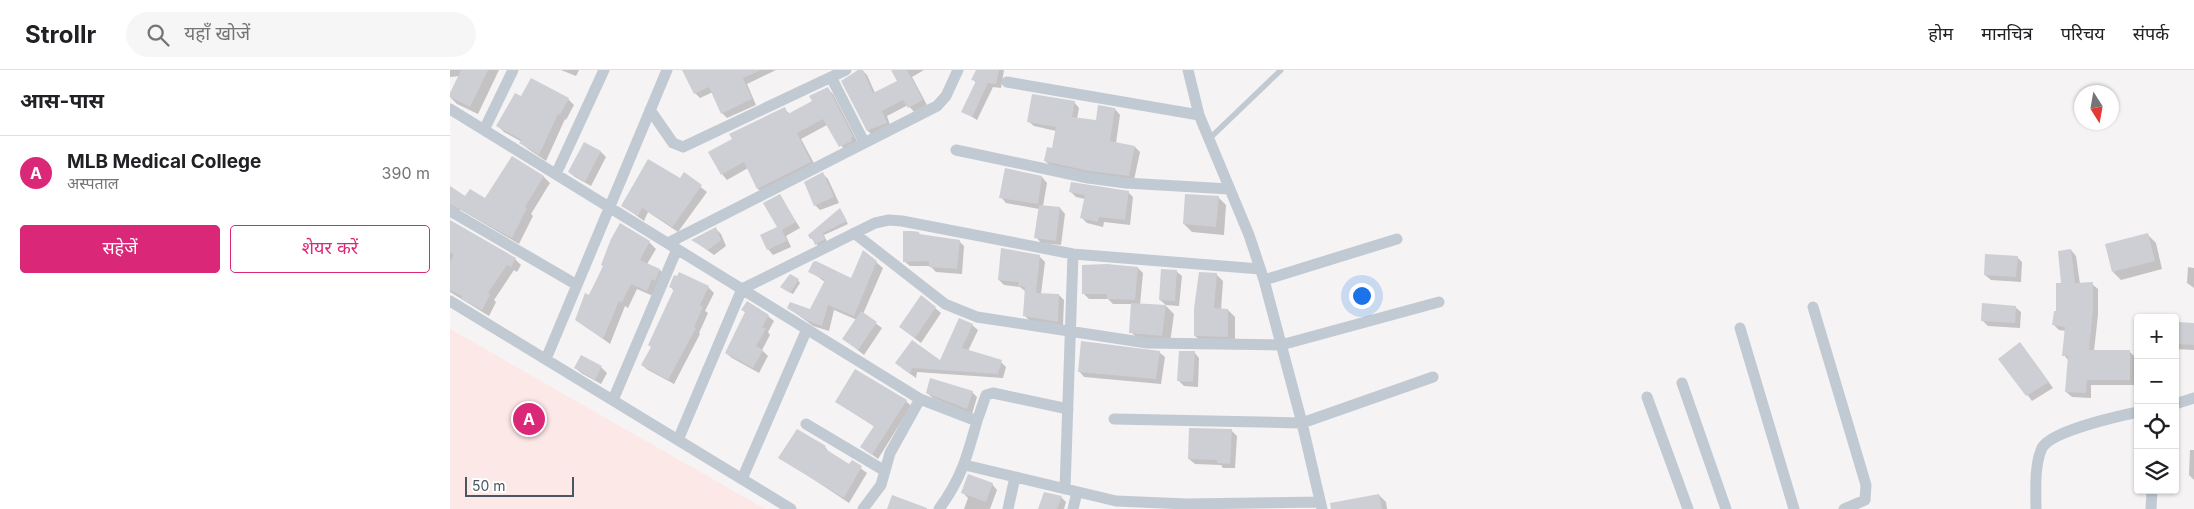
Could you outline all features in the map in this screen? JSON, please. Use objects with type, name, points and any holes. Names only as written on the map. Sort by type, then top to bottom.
[{"type":"street","points":[[484,130],[514,70]]},
{"type":"street","points":[[556,174],[604,70]]},
{"type":"street","points":[[546,359],[667,70]]},
{"type":"street","points":[[650,110],[674,143],[683,147],[846,70]]},
{"type":"street","points":[[613,400],[673,246],[864,142],[937,106],[946,96],[958,70]]},
{"type":"street","points":[[965,466],[1116,501],[1146,504],[1321,505],[1302,423],[1262,274],[1199,115],[1188,70]]},
{"type":"street","points":[[831,77],[864,142]]},
{"type":"street","points":[[1007,82],[1199,115]]},
{"type":"street","points":[[450,109],[920,399],[977,421]]},
{"type":"street","points":[[956,150],[1088,178],[1126,183],[1229,189]]},
{"type":"street","points":[[450,211],[577,285]]},
{"type":"street","points":[[678,440],[742,289],[875,222],[889,220],[1073,254],[1262,274],[1396,240]]},
{"type":"street","points":[[854,233],[945,304],[977,317],[1147,343],[1281,345],[1439,302]]},
{"type":"street","points":[[1073,254],[1068,409],[1073,509]]},
{"type":"street","points":[[450,301],[791,509]]},
{"type":"street","points":[[1813,307],[1866,485],[1865,500],[1844,509]]},
{"type":"street","points":[[1740,328],[1794,509]]},
{"type":"street","points":[[742,479],[807,329]]},
{"type":"street","points":[[1114,419],[1302,423],[1434,377]]},
{"type":"street","points":[[1682,383],[1726,509]]},
{"type":"street","points":[[939,509],[965,466],[986,395],[993,393],[1068,409]]},
{"type":"street","points":[[1647,397],[1688,509]]},
{"type":"street","points":[[2179,403],[2194,398]]},
{"type":"street","points":[[863,509],[881,486],[890,453],[920,399]]},
{"type":"street","points":[[2036,509],[2038,470],[2041,450],[2045,444],[2060,435],[2105,419],[2134,413]]},
{"type":"street","points":[[806,424],[884,471]]},
{"type":"street","points":[[1008,509],[1015,477]]},
{"type":"street","points":[[2151,509],[2152,494]]},
{"type":"lane","points":[[1208,139],[1281,70]]},
{"type":"shaded area","points":[[450,329],[765,509],[450,509]]},
{"type":"building","points":[[461,70],[488,70],[470,107],[450,97],[450,93]]},
{"type":"building","points":[[682,70],[761,70],[743,78],[752,99],[721,114],[709,87],[694,94]]},
{"type":"building","points":[[858,70],[863,70],[873,93],[897,81],[891,70],[907,70],[923,100],[908,108],[903,100],[882,111],[887,123],[867,131],[841,81]]},
{"type":"building","points":[[976,70],[999,70],[996,84],[988,83],[972,117],[961,112],[976,81],[971,80]]},
{"type":"building","points":[[531,78],[569,98],[560,115],[558,114],[539,155],[519,143],[522,140],[496,126],[515,93],[521,96]]},
{"type":"building","points":[[828,87],[853,137],[851,138],[852,141],[839,147],[823,119],[797,133],[811,162],[757,189],[744,162],[721,175],[708,152],[732,139],[729,134],[785,107],[788,114],[812,101],[809,96]]},
{"type":"building","points":[[1032,94],[1075,101],[1072,117],[1096,120],[1098,105],[1115,108],[1110,141],[1135,146],[1129,176],[1089,171],[1044,161],[1047,147],[1052,148],[1056,127],[1027,122]]},
{"type":"building","points":[[584,142],[601,151],[585,182],[568,172]]},
{"type":"building","points":[[512,156],[544,176],[525,207],[527,208],[512,238],[450,204],[450,186],[465,196],[470,189],[485,198]]},
{"type":"building","points":[[648,159],[680,178],[684,172],[702,185],[671,229],[671,226],[642,208],[638,216],[621,206]]},
{"type":"building","points":[[1005,168],[1042,176],[1038,204],[999,198]]},
{"type":"building","points":[[823,172],[834,197],[814,206],[804,182]]},
{"type":"building","points":[[1071,182],[1129,191],[1125,220],[1099,217],[1098,222],[1080,218],[1085,195],[1069,192]]},
{"type":"building","points":[[780,194],[796,222],[782,230],[787,241],[767,250],[760,235],[777,227],[763,203]]},
{"type":"building","points":[[1185,194],[1219,196],[1216,227],[1183,224]]},
{"type":"building","points":[[1039,205],[1060,207],[1056,241],[1034,238]]},
{"type":"building","points":[[840,208],[847,221],[823,233],[825,239],[815,245],[812,238],[810,239],[808,235]]},
{"type":"building","points":[[450,220],[516,258],[511,267],[507,265],[488,293],[490,295],[482,310],[461,299],[462,296],[450,290],[450,262],[454,255],[450,252]]},
{"type":"building","points":[[620,223],[650,241],[640,260],[660,269],[655,281],[652,279],[647,291],[631,284],[622,302],[619,301],[603,339],[575,320],[585,293],[589,295],[603,266],[601,265],[611,239]]},
{"type":"building","points":[[716,227],[721,240],[708,250],[691,240]]},
{"type":"building","points":[[903,231],[919,232],[919,234],[960,240],[957,269],[929,267],[929,261],[903,262]]},
{"type":"building","points":[[2148,233],[2155,261],[2112,272],[2105,244]]},
{"type":"building","points":[[1001,248],[1040,255],[1036,293],[1059,294],[1058,322],[1023,316],[1025,287],[1018,286],[1019,282],[998,280]]},
{"type":"building","points":[[2071,249],[2075,283],[2093,282],[2093,309],[2089,350],[2130,350],[2130,380],[2087,380],[2086,393],[2065,392],[2068,356],[2062,356],[2065,327],[2052,325],[2054,311],[2056,311],[2056,283],[2061,283],[2058,251]]},
{"type":"building","points":[[863,250],[877,261],[854,316],[828,305],[822,326],[806,320],[787,308],[790,302],[810,309],[825,280],[808,272],[813,262],[816,261],[851,278]]},
{"type":"building","points":[[1985,254],[2018,256],[2016,277],[1984,275]]},
{"type":"building","points":[[1107,264],[1138,267],[1135,300],[1107,299],[1107,294],[1082,294],[1082,265]]},
{"type":"building","points":[[1161,269],[1177,270],[1175,301],[1159,300]]},
{"type":"building","points":[[679,272],[709,286],[700,305],[703,307],[694,327],[696,328],[668,380],[641,365],[651,347],[648,345],[674,289],[669,287],[674,275],[677,276]]},
{"type":"building","points":[[1199,272],[1217,273],[1214,308],[1228,309],[1228,337],[1194,336],[1194,308]]},
{"type":"building","points":[[790,274],[799,279],[790,293],[780,287]]},
{"type":"building","points":[[921,295],[936,307],[915,338],[899,327]]},
{"type":"building","points":[[747,301],[769,315],[762,327],[766,329],[756,346],[763,350],[753,368],[725,353],[745,312],[741,310]]},
{"type":"building","points":[[1131,303],[1166,305],[1162,336],[1129,333]]},
{"type":"building","points":[[1982,303],[2016,306],[2015,323],[1981,321]]},
{"type":"building","points":[[861,311],[877,322],[858,350],[842,339]]},
{"type":"building","points":[[959,318],[973,324],[962,348],[1002,360],[998,374],[912,368],[910,374],[895,363],[912,340],[940,360]]},
{"type":"building","points":[[2179,322],[2194,323],[2194,345],[2179,344]]},
{"type":"building","points":[[1081,341],[1160,351],[1156,379],[1078,372]]},
{"type":"building","points":[[2020,342],[2049,382],[2026,396],[1998,359]]},
{"type":"building","points":[[1179,351],[1195,351],[1193,382],[1177,381]]},
{"type":"building","points":[[581,355],[602,366],[595,380],[574,368]]},
{"type":"building","points":[[855,369],[907,400],[872,455],[860,447],[874,426],[835,402]]},
{"type":"building","points":[[930,378],[973,391],[967,409],[926,393]]},
{"type":"building","points":[[1189,428],[1232,429],[1230,464],[1217,463],[1217,460],[1188,459]]},
{"type":"building","points":[[797,429],[826,446],[824,448],[849,464],[852,460],[862,466],[844,498],[778,458]]},
{"type":"building","points":[[968,474],[993,483],[986,502],[961,493]]},
{"type":"building","points":[[1044,492],[1062,496],[1057,509],[1038,509]]},
{"type":"building","points":[[1379,494],[1382,509],[1331,509],[1330,503]]},
{"type":"building","points":[[892,495],[927,508],[927,509],[887,509]]},
{"type":"place","name":"MLB Medical College","points":[[529,419]]}]
